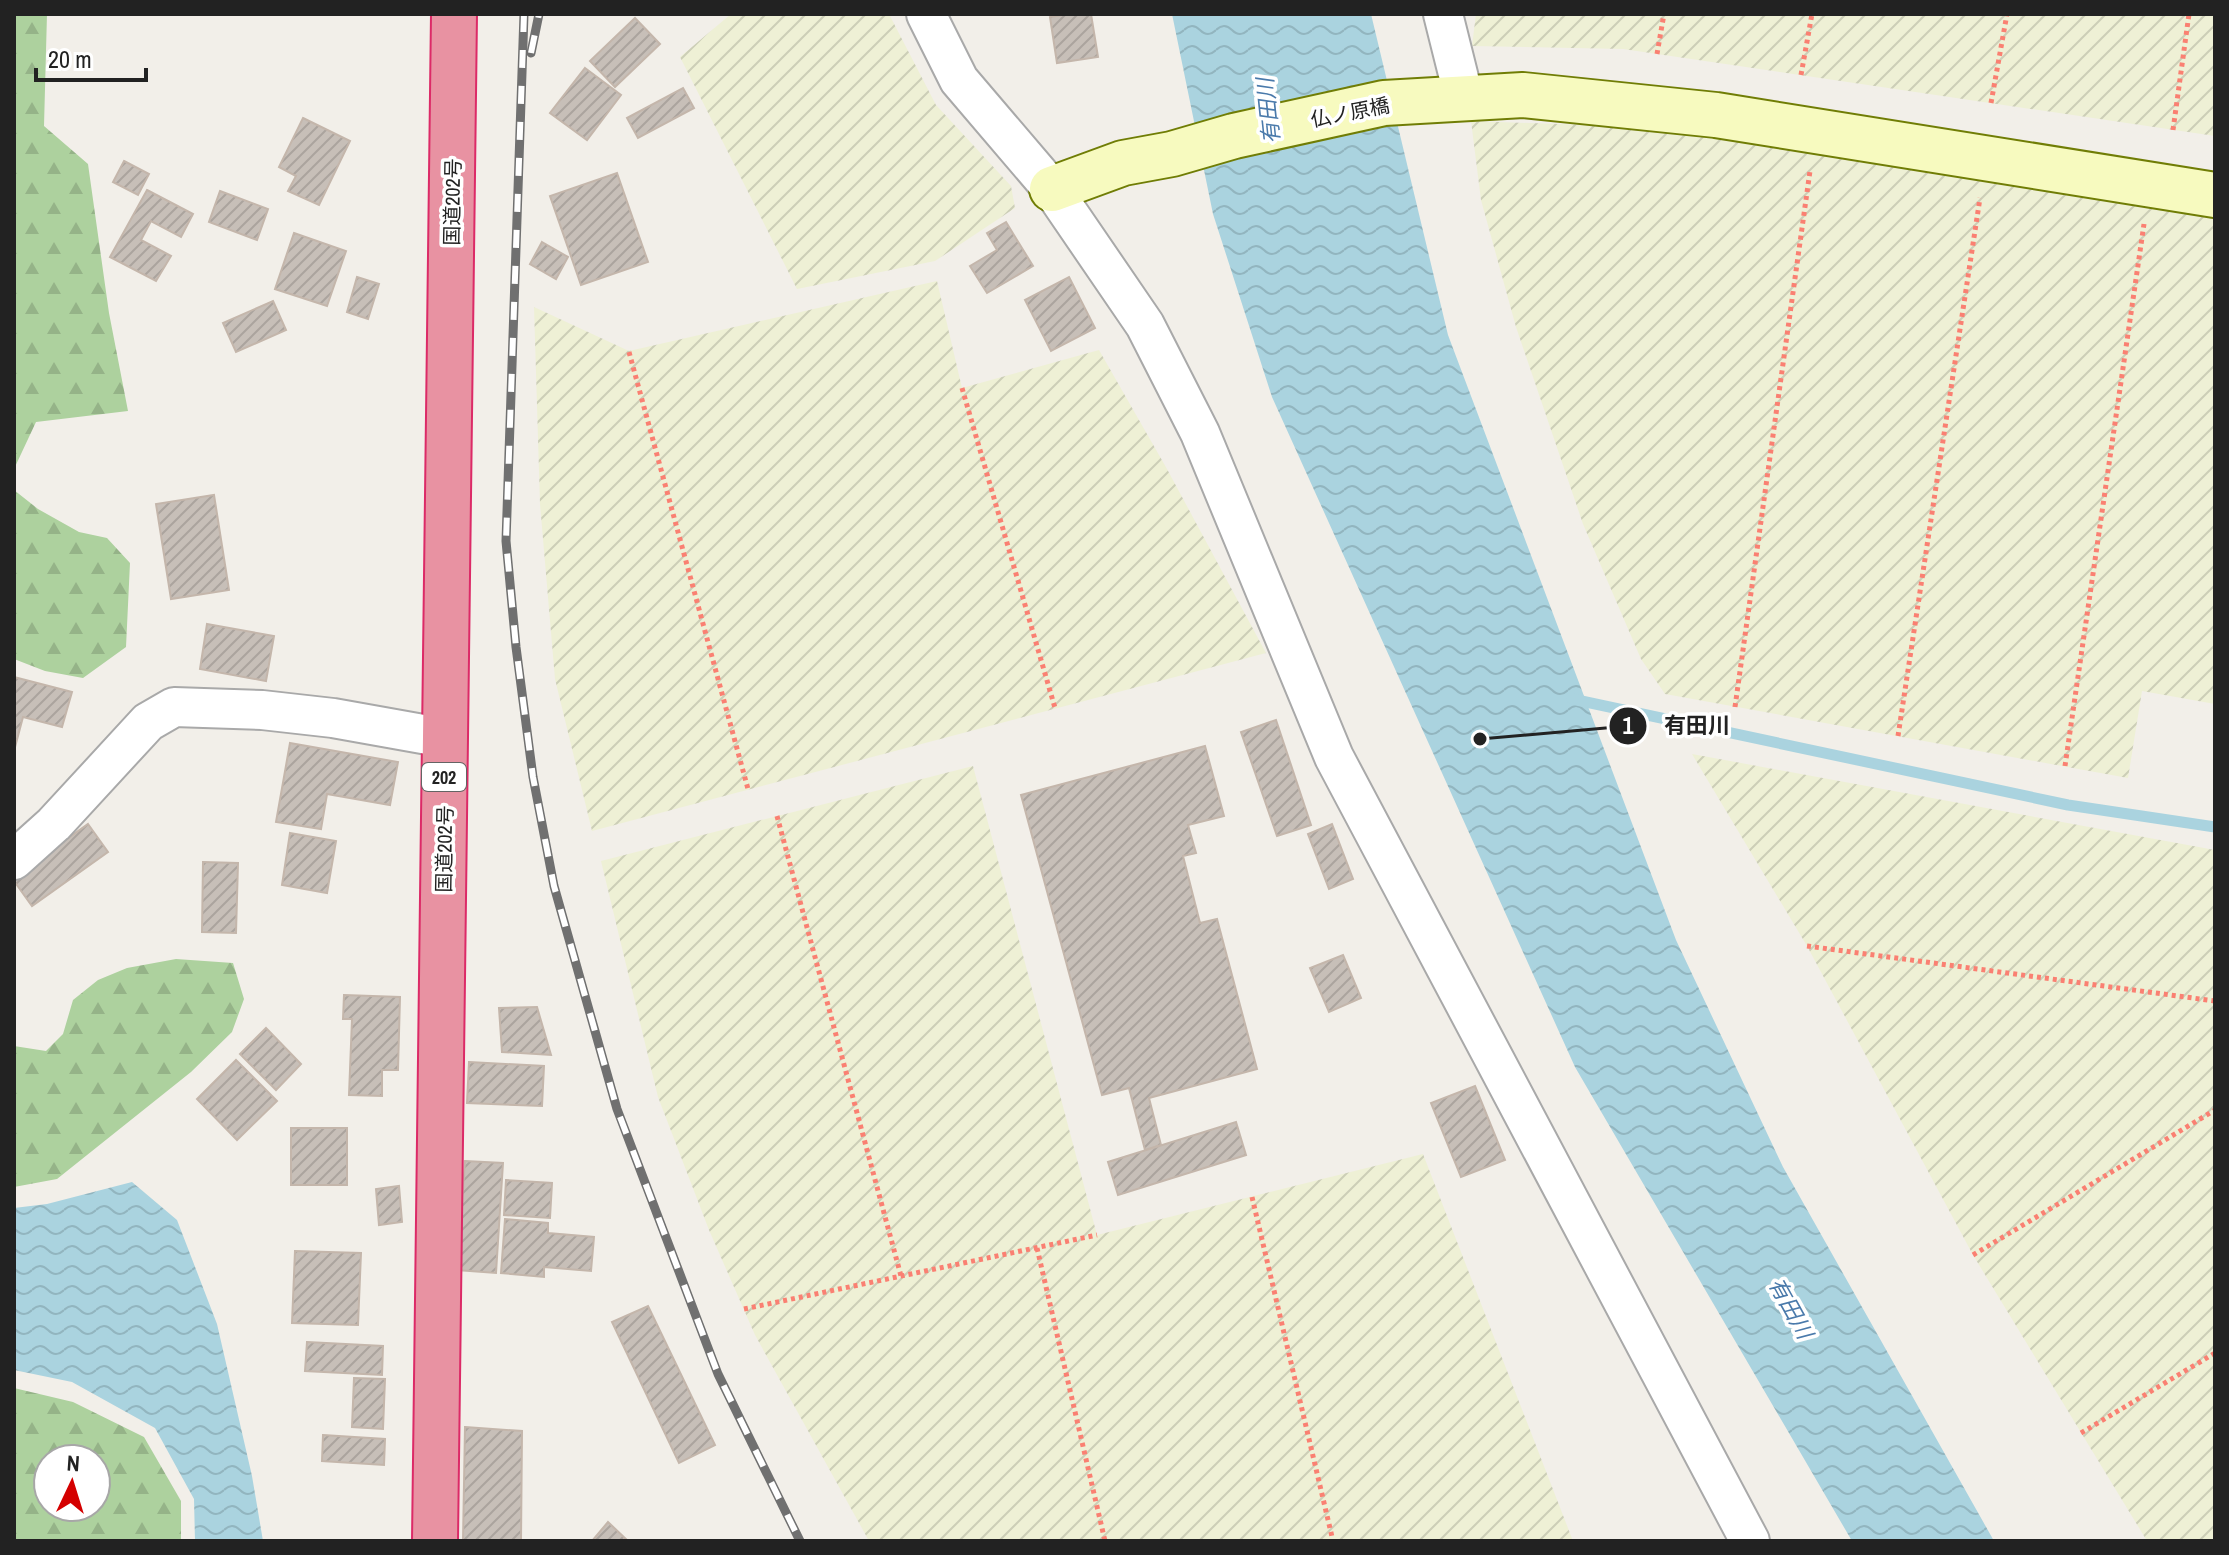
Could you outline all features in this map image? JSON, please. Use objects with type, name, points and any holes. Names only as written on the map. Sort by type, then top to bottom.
[{"type":"highway","name":"国道202号","points":[[435,1541],[454,14]]},
{"type":"street","points":[[926,14],[959,80],[1052,189],[1145,325],[1200,433],[1334,757],[1750,1541]]},
{"type":"street","points":[[1443,14],[1450,98]]},
{"type":"street","name":"仏ノ原橋","points":[[1052,189],[1123,163],[1384,103],[1523,95],[1716,115],[2215,195]]},
{"type":"street","points":[[14,860],[54,824],[148,722],[174,707],[249,709],[333,718],[445,738]]},
{"type":"path","points":[[1657,54],[1664,14]]},
{"type":"path","points":[[1801,75],[1812,14]]},
{"type":"path","points":[[1991,103],[2007,14]]},
{"type":"path","points":[[2173,130],[2189,14]]},
{"type":"path","points":[[1735,707],[1811,166]]},
{"type":"path","points":[[1898,736],[1981,193]]},
{"type":"path","points":[[2065,766],[2145,219]]},
{"type":"path","points":[[629,352],[748,789]]},
{"type":"path","points":[[962,388],[1055,708]]},
{"type":"path","points":[[777,816],[901,1276]]},
{"type":"path","points":[[1807,946],[2215,1001]]},
{"type":"path","points":[[1973,1255],[2215,1110]]},
{"type":"path","points":[[1252,1197],[1333,1541]]},
{"type":"path","points":[[744,1309],[1097,1235]]},
{"type":"path","points":[[1037,1248],[1105,1541]]},
{"type":"path","points":[[2081,1433],[2215,1353]]},
{"type":"green space","points":[[14,14],[47,14],[44,126],[88,164],[109,313],[128,411],[36,422],[14,469]]},
{"type":"green space","points":[[731,14],[889,14],[936,105],[1011,186],[1015,208],[935,261],[797,289],[680,57]]},
{"type":"green space","points":[[1476,14],[2215,14],[2215,136],[1623,49],[1472,46]]},
{"type":"green space","points":[[1471,121],[1669,128],[2215,214],[2215,704],[2142,691],[2128,778],[1665,694],[1641,659],[1583,524],[1516,327],[1481,200]]},
{"type":"green space","points":[[937,281],[962,388],[1099,350],[1266,653],[592,831],[555,679],[540,504],[534,307],[629,351]]},
{"type":"green space","points":[[14,490],[38,509],[79,532],[107,538],[130,563],[126,647],[83,678],[45,671],[14,659]]},
{"type":"green space","points":[[1692,754],[2215,850],[2215,1541],[2147,1541],[1973,1255],[1807,946]]},
{"type":"green space","points":[[973,766],[1097,1235],[1423,1154],[1573,1541],[869,1541],[755,1335],[709,1230],[658,1097],[601,861]]},
{"type":"green space","points":[[176,959],[233,963],[244,999],[232,1032],[191,1072],[57,1179],[14,1187],[14,1046],[46,1051],[63,1034],[73,1000],[98,980],[127,968]]},
{"type":"green space","points":[[14,1388],[73,1402],[144,1437],[181,1501],[181,1541],[14,1541]]},
{"type":"water","points":[[1172,14],[1371,14],[1448,335],[1676,940],[1783,1167],[1994,1541],[1852,1541],[1575,1067],[1272,397],[1213,214]]},
{"type":"water","points":[[132,1182],[177,1220],[217,1324],[252,1476],[263,1541],[195,1541],[194,1499],[155,1428],[72,1382],[14,1370],[14,1208],[47,1204]]},
{"type":"building","points":[[1091,14],[1098,57],[1057,63],[1050,17]]},
{"type":"building","points":[[635,18],[660,44],[615,87],[590,61]]},
{"type":"building","points":[[585,68],[621,95],[587,140],[550,113]]},
{"type":"building","points":[[683,88],[694,108],[638,138],[627,118]]},
{"type":"building","points":[[303,118],[350,141],[319,205],[288,191],[296,176],[279,167]]},
{"type":"building","points":[[124,161],[149,174],[138,195],[113,182]]},
{"type":"building","points":[[617,173],[648,262],[581,285],[550,196]]},
{"type":"building","points":[[147,190],[193,214],[181,237],[151,221],[141,240],[171,256],[156,281],[110,257]]},
{"type":"building","points":[[220,191],[268,209],[257,240],[209,222]]},
{"type":"building","points":[[1006,222],[1033,266],[987,293],[970,266],[997,250],[987,233]]},
{"type":"building","points":[[294,233],[346,251],[327,306],[275,289]]},
{"type":"building","points":[[542,242],[568,257],[556,279],[530,264]]},
{"type":"building","points":[[357,277],[379,284],[368,319],[347,312]]},
{"type":"building","points":[[1069,277],[1095,328],[1051,351],[1025,300]]},
{"type":"building","points":[[273,301],[286,330],[236,352],[223,323]]},
{"type":"building","points":[[214,495],[229,590],[171,599],[156,504]]},
{"type":"building","points":[[207,624],[274,636],[266,681],[200,669]]},
{"type":"building","points":[[14,677],[72,692],[62,727],[23,717],[14,751]]},
{"type":"building","points":[[1276,720],[1311,825],[1277,836],[1241,732]]},
{"type":"building","points":[[290,743],[398,762],[390,805],[327,794],[321,829],[276,822]]},
{"type":"building","points":[[1205,746],[1224,816],[1188,825],[1196,853],[1183,856],[1200,923],[1217,919],[1257,1069],[1149,1098],[1161,1145],[1145,1150],[1129,1088],[1102,1095],[1021,795]]},
{"type":"building","points":[[88,824],[108,852],[32,906],[14,877]]},
{"type":"building","points":[[1332,824],[1353,879],[1329,889],[1308,834]]},
{"type":"building","points":[[290,833],[336,841],[327,893],[282,885]]},
{"type":"building","points":[[203,862],[238,863],[236,933],[202,932]]},
{"type":"building","points":[[1343,955],[1361,998],[1329,1012],[1310,968]]},
{"type":"building","points":[[344,995],[400,997],[398,1070],[382,1070],[382,1096],[349,1095],[352,1019],[343,1019]]},
{"type":"building","points":[[537,1007],[551,1055],[502,1052],[499,1008]]},
{"type":"building","points":[[266,1028],[301,1064],[276,1090],[240,1054]]},
{"type":"building","points":[[236,1060],[277,1101],[237,1140],[197,1099]]},
{"type":"building","points":[[469,1062],[544,1066],[542,1106],[467,1103]]},
{"type":"building","points":[[1475,1086],[1505,1160],[1461,1177],[1431,1103]]},
{"type":"building","points":[[1236,1122],[1246,1155],[1118,1195],[1108,1162]]},
{"type":"building","points":[[291,1128],[347,1128],[347,1185],[291,1185]]},
{"type":"building","points":[[465,1161],[503,1163],[496,1273],[457,1270]]},
{"type":"building","points":[[506,1180],[552,1183],[550,1218],[504,1215]]},
{"type":"building","points":[[399,1186],[402,1222],[379,1225],[376,1189]]},
{"type":"building","points":[[505,1219],[548,1223],[548,1233],[594,1237],[591,1271],[544,1267],[544,1277],[501,1273]]},
{"type":"building","points":[[295,1251],[361,1253],[358,1325],[292,1323]]},
{"type":"building","points":[[648,1306],[715,1445],[679,1463],[612,1322]]},
{"type":"building","points":[[307,1342],[383,1346],[382,1375],[305,1371]]},
{"type":"building","points":[[354,1378],[385,1379],[383,1429],[352,1427]]},
{"type":"building","points":[[465,1427],[522,1431],[521,1541],[463,1541]]},
{"type":"building","points":[[323,1435],[385,1439],[384,1465],[322,1461]]},
{"type":"building","points":[[608,1522],[628,1541],[592,1541]]},
{"type":"waterway","points":[[1572,699],[2068,805],[2215,827]]},
{"type":"railway","points":[[524,14],[506,541],[533,777],[554,886],[617,1109],[718,1374],[800,1541]]},
{"type":"railway","points":[[531,53],[539,14]]},
{"type":"place","name":"有田川","points":[[1480,739]]}]
